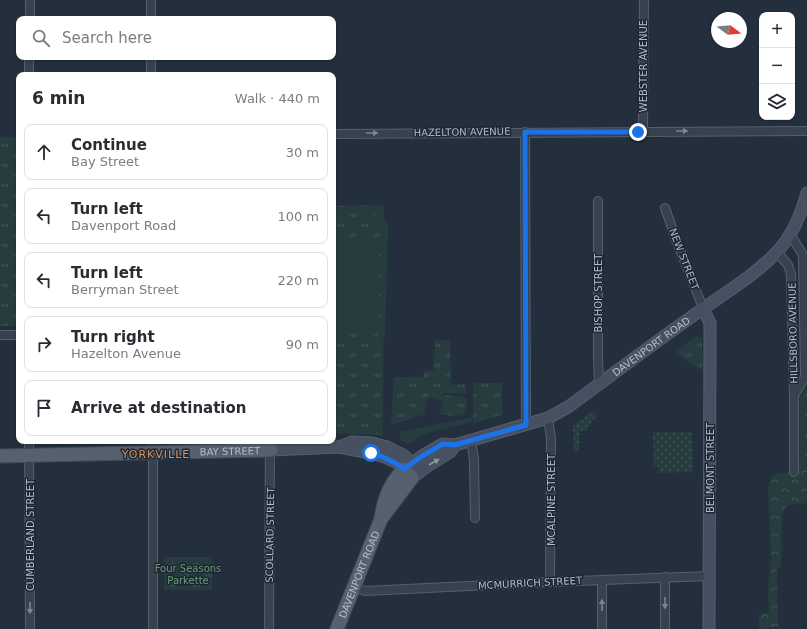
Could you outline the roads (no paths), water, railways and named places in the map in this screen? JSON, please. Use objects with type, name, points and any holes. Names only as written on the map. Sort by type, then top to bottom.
[{"type":"main road","name":"DAVENPORT ROAD","points":[[337,629],[381,519],[384,501],[394,479],[412,470],[429,465],[450,452],[455,445],[548,418],[568,407],[758,269],[777,252],[798,221],[807,193]]},
{"type":"main road","name":"BELMONT STREET","points":[[703,308],[710,323],[709,629]]},
{"type":"main road","name":"BAY STREET","points":[[0,456],[153,447],[339,447],[385,457],[412,470]]},
{"type":"street","points":[[30,0],[30,16]]},
{"type":"street","points":[[151,0],[151,16]]},
{"type":"street","name":"WEBSTER AVENUE","points":[[643,132],[644,0]]},
{"type":"street","points":[[29,60],[29,72]]},
{"type":"street","points":[[151,60],[151,72]]},
{"type":"street","name":"HAZELTON AVENUE","points":[[336,134],[807,131]]},
{"type":"street","points":[[525,132],[526,425]]},
{"type":"street","name":"BISHOP STREET","points":[[598,201],[599,385]]},
{"type":"street","name":"NEW STREET","points":[[665,208],[703,308]]},
{"type":"street","name":"HILLSBORO AVENUE","points":[[790,234],[803,255],[805,377],[794,395]]},
{"type":"street","name":"HILLSBORO AVENUE","points":[[777,252],[788,265],[791,274],[794,472]]},
{"type":"street","points":[[0,335],[16,334]]},
{"type":"street","name":"MCALPINE STREET","points":[[548,418],[551,438],[550,582]]},
{"type":"street","points":[[471,440],[474,460],[475,518]]},
{"type":"street","name":"CUMBERLAND STREET","points":[[29,444],[30,629]]},
{"type":"street","name":"SCOLLARD STREET","points":[[269,629],[270,446]]},
{"type":"street","points":[[153,447],[153,629]]},
{"type":"street","name":"MCMURRICH STREET","points":[[353,587],[365,591],[709,576]]},
{"type":"street","points":[[665,577],[665,629]]},
{"type":"street","points":[[602,580],[602,629]]},
{"type":"district","name":"YORKVILLE","points":[[156,454]]},
{"type":"park label","name":"Four Seasons Parkette","points":[[188,574]]}]
